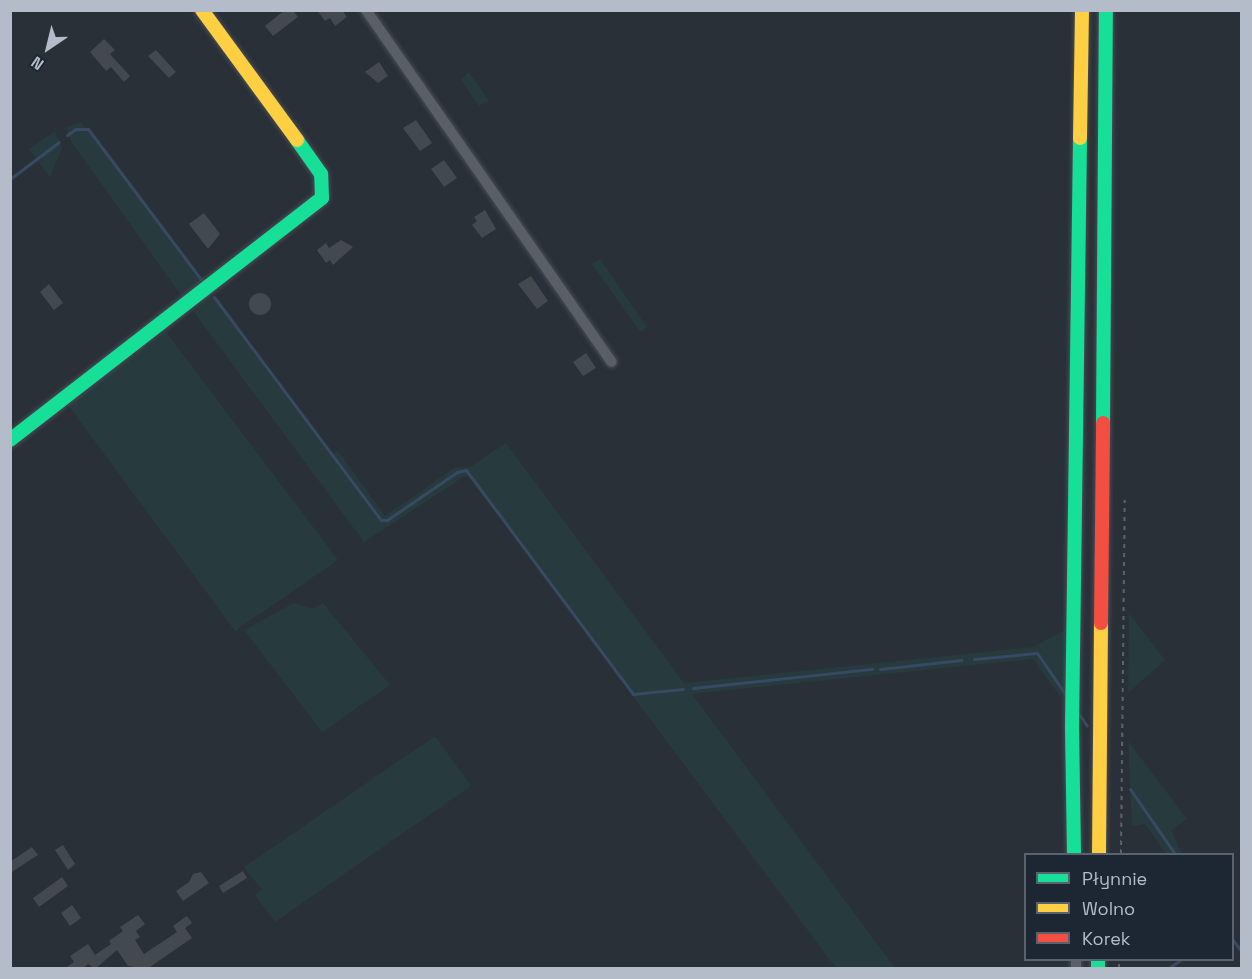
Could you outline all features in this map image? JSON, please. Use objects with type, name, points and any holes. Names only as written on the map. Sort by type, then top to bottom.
[{"type":"street","points":[[10,440],[322,198],[321,174],[202,10]]},
{"type":"street","points":[[366,10],[612,362]]},
{"type":"street","points":[[1074,853],[1072,727],[1082,10]]},
{"type":"street","points":[[1099,853],[1106,10]]},
{"type":"path","points":[[1121,853],[1125,500]]},
{"type":"green space","points":[[469,72],[489,101],[479,106],[461,80]]},
{"type":"green space","points":[[81,122],[202,283],[183,298],[71,141],[67,127]]},
{"type":"green space","points":[[55,131],[62,149],[50,177],[29,149]]},
{"type":"green space","points":[[600,259],[647,327],[640,332],[592,264]]},
{"type":"green space","points":[[212,296],[332,454],[338,451],[385,516],[454,468],[470,467],[506,443],[684,683],[1033,647],[1065,630],[1067,686],[1060,696],[1033,659],[692,694],[895,968],[836,968],[469,477],[465,476],[364,542],[193,311]]},
{"type":"green space","points":[[166,332],[338,560],[235,631],[68,405]]},
{"type":"green space","points":[[294,603],[312,609],[323,603],[390,685],[322,732],[244,630]]},
{"type":"green space","points":[[1129,613],[1165,660],[1128,693]]},
{"type":"green space","points":[[435,736],[471,786],[275,922],[255,895],[262,890],[244,867]]},
{"type":"green space","points":[[1128,741],[1187,819],[1171,830],[1182,853],[1165,853],[1145,824],[1132,826]]},
{"type":"building","points":[[285,10],[293,10],[298,17],[273,36],[265,26]]},
{"type":"building","points":[[317,10],[342,10],[347,17],[335,26],[330,18],[325,21]]},
{"type":"building","points":[[104,39],[115,50],[110,54],[130,76],[124,82],[111,67],[106,71],[90,52]]},
{"type":"building","points":[[156,50],[176,72],[169,78],[148,56]]},
{"type":"building","points":[[379,62],[388,76],[378,83],[365,72]]},
{"type":"building","points":[[416,120],[432,143],[420,151],[403,128]]},
{"type":"building","points":[[444,160],[457,178],[444,187],[431,169]]},
{"type":"building","points":[[485,210],[496,229],[482,238],[472,225],[477,221],[474,217]]},
{"type":"building","points":[[204,213],[220,234],[208,249],[189,224]]},
{"type":"building","points":[[341,240],[353,247],[333,265],[330,260],[326,263],[317,250],[326,243],[329,248]]},
{"type":"building","points":[[531,276],[548,301],[537,309],[518,284]]},
{"type":"building","points":[[49,284],[63,303],[54,310],[40,292]]},
{"type":"building","points":[[260,293],[270,300],[271,304],[264,314],[260,315],[250,308],[249,304],[256,294]]},
{"type":"building","points":[[586,353],[596,368],[583,376],[573,362]]},
{"type":"building","points":[[63,845],[75,864],[68,870],[55,850]]},
{"type":"building","points":[[32,847],[38,855],[10,873],[10,862]]},
{"type":"building","points":[[243,871],[247,878],[223,893],[219,886]]},
{"type":"building","points":[[201,872],[209,883],[183,901],[176,891],[189,882],[193,874]]},
{"type":"building","points":[[62,877],[68,886],[39,907],[33,898]]},
{"type":"building","points":[[72,905],[81,918],[70,926],[61,913]]},
{"type":"building","points":[[138,915],[145,924],[136,931],[140,937],[135,940],[144,954],[177,932],[173,926],[187,916],[192,923],[185,928],[192,938],[147,969],[128,966],[117,950],[95,969],[88,964],[82,969],[64,969],[74,962],[70,956],[88,944],[95,955],[111,944],[109,941],[123,931],[120,927]]},
{"type":"waterway","points":[[67,135],[76,129],[88,129],[203,282]]},
{"type":"waterway","points":[[10,179],[59,142]]},
{"type":"waterway","points":[[214,297],[381,520],[387,520],[457,472],[466,470],[633,694],[683,689]]},
{"type":"waterway","points":[[974,659],[1037,653],[1066,695]]},
{"type":"waterway","points":[[880,669],[962,660]]},
{"type":"waterway","points":[[693,688],[872,669]]},
{"type":"waterway","points":[[1079,714],[1087,726]]},
{"type":"waterway","points":[[1130,789],[1174,853]]},
{"type":"waterway","points":[[1234,942],[1242,952]]},
{"type":"waterway","points":[[1169,968],[1179,961]]},
{"type":"traffic: fast","points":[[1103,423],[1106,10]]},
{"type":"traffic: fast","points":[[1074,853],[1072,727],[1080,138]]},
{"type":"traffic: fast","points":[[10,440],[322,198],[321,174],[297,140]]},
{"type":"traffic: fast","points":[[1098,961],[1098,968]]},
{"type":"traffic: slow","points":[[202,10],[297,140]]},
{"type":"traffic: slow","points":[[1080,138],[1082,10]]},
{"type":"traffic: slow","points":[[1099,853],[1101,623]]},
{"type":"traffic: jam","points":[[1101,623],[1103,423]]}]
